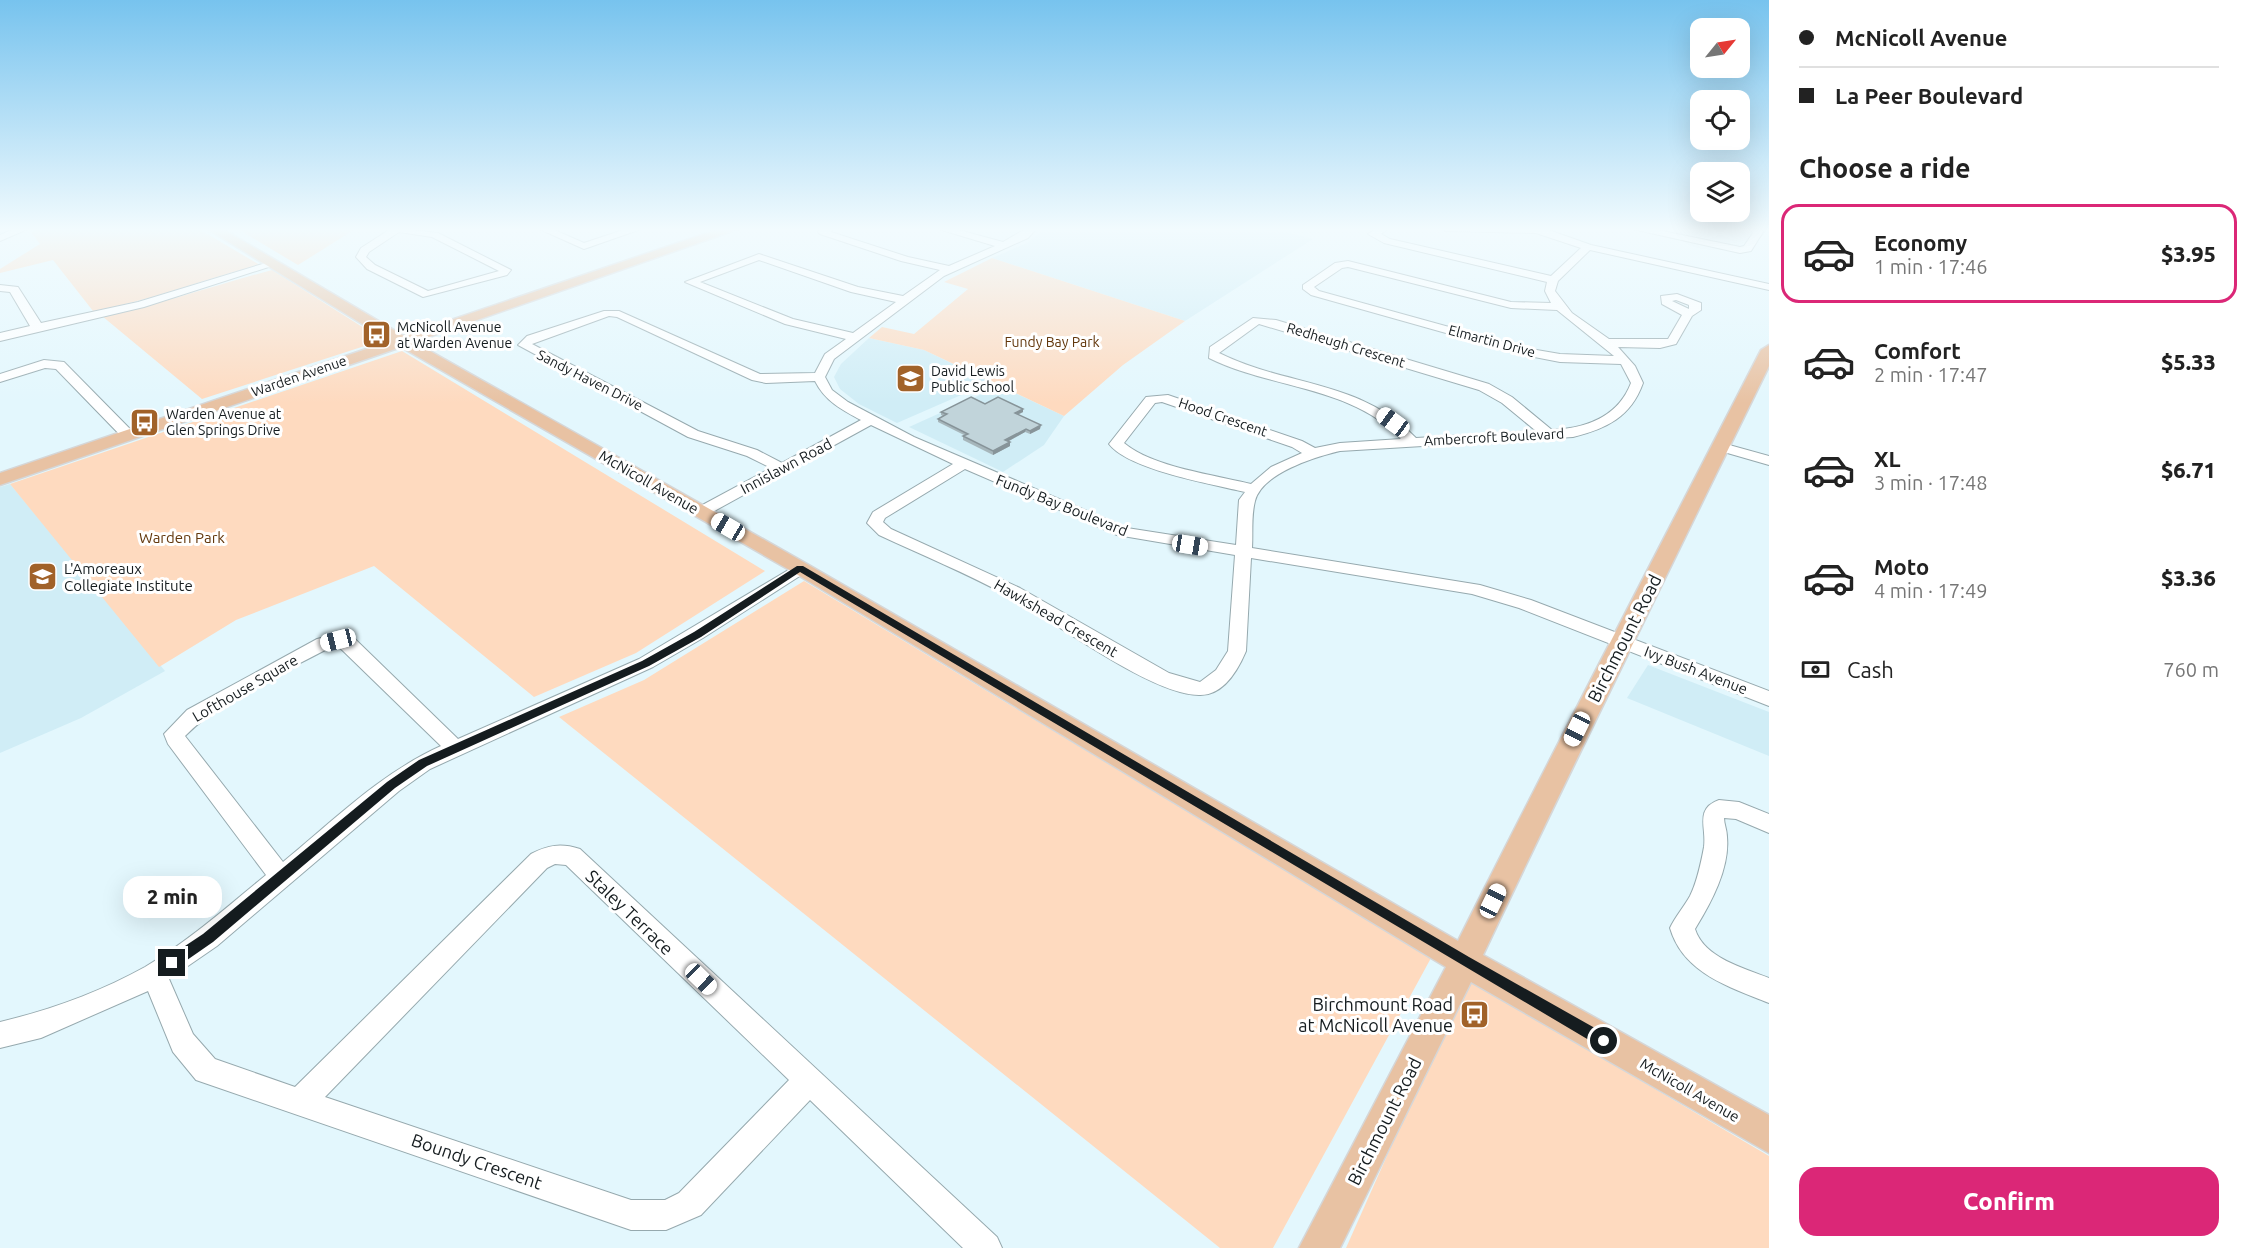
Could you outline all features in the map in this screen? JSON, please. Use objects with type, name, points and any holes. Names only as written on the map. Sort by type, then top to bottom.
[{"type":"main road","name":"McNicoll Avenue","points":[[310,286],[402,342],[800,568],[1464,961],[1769,1135]]},
{"type":"main road","name":"Warden Avenue","points":[[0,479],[565,286]]},
{"type":"main road","name":"Birchmount Road","points":[[1319,1248],[1464,961],[1586,710],[1623,642],[1769,350]]},
{"type":"street","points":[[0,337],[140,305],[201,286]]},
{"type":"street","points":[[407,286],[422,294],[441,292],[460,286]]},
{"type":"street","points":[[700,286],[789,322],[854,337]]},
{"type":"street","points":[[844,286],[904,300]]},
{"type":"street","points":[[819,377],[829,357],[924,286]]},
{"type":"street","name":"Elmartin Drive","points":[[1308,286],[1315,293],[1524,351],[1560,357],[1624,360]]},
{"type":"street","name":"Elmartin Drive","points":[[1436,286],[1511,305],[1560,307]]},
{"type":"street","points":[[1552,286],[1550,293],[1560,307]]},
{"type":"street","points":[[0,288],[14,289],[38,327]]},
{"type":"street","name":"Ambercroft Boulevard","points":[[1253,489],[1279,467],[1313,453],[1341,447],[1551,436],[1599,426],[1625,408],[1637,383],[1634,372],[1605,343],[1560,307]]},
{"type":"street","name":"Sandy Haven Drive","points":[[781,468],[753,453],[693,434],[524,345],[531,339],[608,313],[619,314],[756,377],[766,379],[819,377]]},
{"type":"street","points":[[1605,343],[1672,341],[1688,314]]},
{"type":"street","name":"Redheugh Crescent","points":[[1412,442],[1393,422],[1366,405],[1221,359],[1213,355],[1214,350],[1257,320],[1272,321],[1484,387],[1507,400],[1551,436]]},
{"type":"street","points":[[0,378],[44,364],[60,365],[128,435]]},
{"type":"street","name":"Fundy Bay Boulevard","points":[[819,377],[835,399],[871,420],[964,464],[1123,532],[1474,589],[1525,604],[1623,642]]},
{"type":"street","name":"Hood Crescent","points":[[1253,489],[1176,470],[1123,451],[1116,444],[1151,400],[1163,398],[1297,444],[1313,453]]},
{"type":"street","name":"Innislawn Road","points":[[701,512],[871,420]]},
{"type":"street","points":[[1722,447],[1769,461]]},
{"type":"street","name":"Hawkshead Crescent","points":[[964,464],[879,515],[875,523],[885,532],[1015,592],[1119,654],[1188,688],[1210,686],[1233,659],[1238,640],[1242,553]]},
{"type":"street","points":[[1242,553],[1244,512],[1253,489]]},
{"type":"street","points":[[0,1035],[41,1024],[154,975],[208,938],[391,785],[423,763],[454,747],[646,663],[697,634],[800,568]]},
{"type":"street","name":"Lofthouse Square","points":[[281,877],[178,744],[174,734],[194,715],[324,643],[338,640],[348,643],[454,747]]},
{"type":"street","name":"Ivy Bush Avenue","points":[[1623,642],[1769,699]]},
{"type":"street","points":[[1769,824],[1739,811],[1719,808],[1713,813],[1711,820],[1717,838],[1715,848],[1700,901],[1682,928],[1691,951],[1701,960],[1769,991]]},
{"type":"street","name":"Staley Terrace","points":[[301,1101],[539,861],[552,854],[572,856],[986,1248]]},
{"type":"street","name":"Boundy Crescent","points":[[154,975],[183,1043],[206,1070],[631,1215],[666,1215],[690,1204],[808,1081]]},
{"type":"shaded area","points":[[1079,286],[1239,286],[1185,321]]},
{"type":"shaded area","name":"David Lewis Public School","points":[[869,338],[924,350],[991,382],[897,423],[859,404],[840,389],[834,377],[841,364]]},
{"type":"shaded area","points":[[1000,386],[1064,416],[1044,445],[1003,472],[909,427]]},
{"type":"shaded area","name":"L'Amoreaux Collegiate Institute","points":[[10,484],[165,671],[81,718],[0,753],[0,487]]},
{"type":"shaded area","points":[[1648,665],[1769,712],[1769,756],[1627,698]]},
{"type":"green space","points":[[74,286],[188,286],[135,302],[93,311]]},
{"type":"green space","points":[[216,286],[298,286],[383,340],[202,399],[102,316]]},
{"type":"green space","name":"Fundy Bay Park","points":[[959,286],[1079,286],[1185,321],[1123,365],[1064,416],[924,350],[869,338],[882,327],[914,334],[968,289]]},
{"type":"green space","name":"Warden Park","points":[[402,351],[765,571],[636,653],[534,697],[374,566],[236,620],[159,667],[10,484]]},
{"type":"green space","points":[[804,581],[1431,958],[1273,1248],[1220,1248],[559,717],[644,680]]},
{"type":"green space","points":[[1466,978],[1769,1156],[1769,1248],[1346,1248]]},
{"type":"building","points":[[971,397],[985,404],[998,397],[1023,409],[1015,413],[1041,425],[1030,431],[1026,429],[1005,440],[1010,442],[993,451],[963,436],[968,434],[938,419],[947,414],[941,412]]},
{"type":"place","name":"McNicoll Avenue at Warden Avenue","points":[[376,335]]},
{"type":"place","name":"David Lewis Public School","points":[[910,379]]},
{"type":"place","name":"Warden Avenue at Glen Springs Drive","points":[[145,422]]},
{"type":"place","name":"L'Amoreaux Collegiate Institute","points":[[43,577]]},
{"type":"place","name":"Birchmount Road at McNicoll Avenue","points":[[1474,1014]]},
{"type":"route","points":[[172,963],[208,938],[391,785],[423,763],[454,747],[646,663],[697,634],[800,568],[1464,961],[1604,1041]]}]
